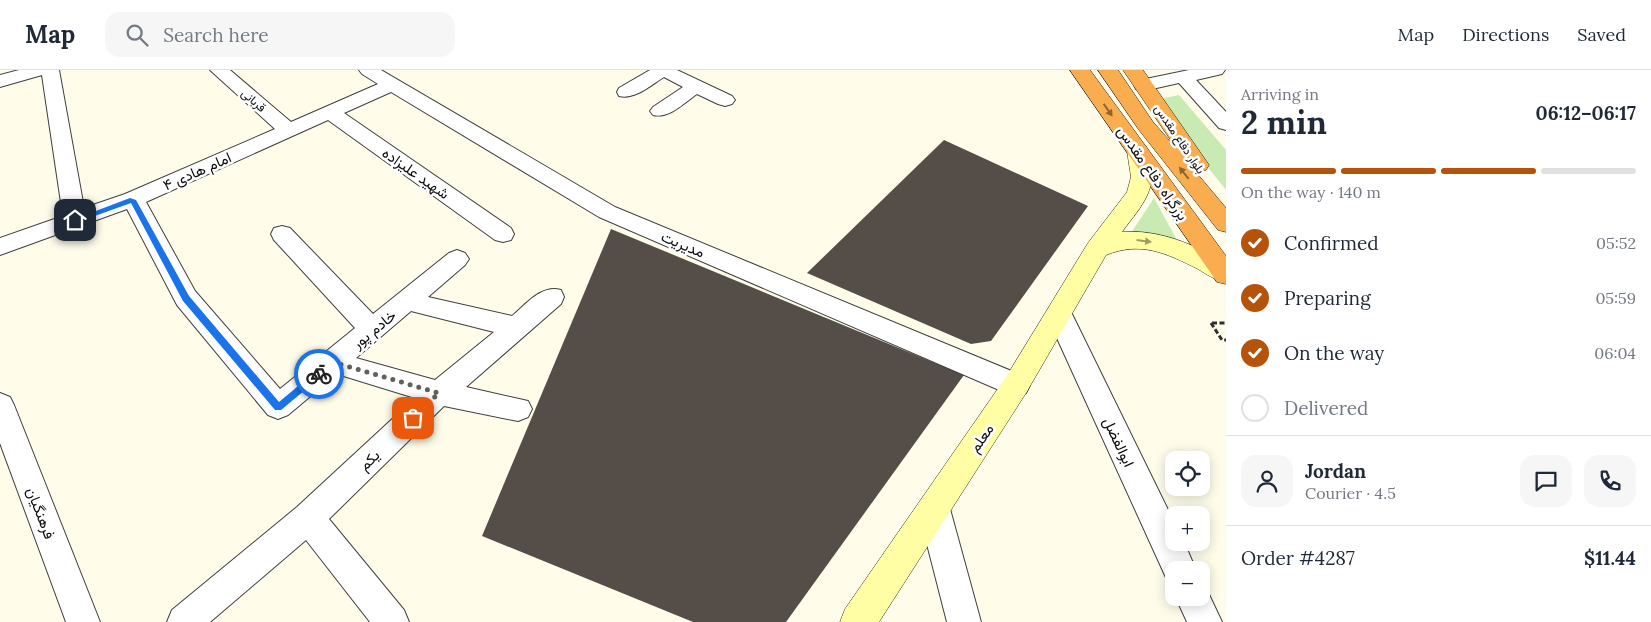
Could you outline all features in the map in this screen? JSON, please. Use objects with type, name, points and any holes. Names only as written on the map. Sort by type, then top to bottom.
[{"type":"highway","name":"بزرگراه دفاع مقدس","points":[[1080,70],[1225,274]]},
{"type":"highway","points":[[1108,70],[1146,126],[1226,224]]},
{"type":"highway","name":"بلوار دفاع مقدس","points":[[1138,77],[1226,208]]},
{"type":"main road","name":"معلم","points":[[858,622],[1016,385],[1097,249],[1138,193],[1142,176],[1138,151]]},
{"type":"main road","points":[[1097,249],[1123,240],[1155,243],[1190,254],[1225,274]]},
{"type":"street","points":[[0,81],[39,70]]},
{"type":"street","points":[[50,70],[75,220]]},
{"type":"street","name":"قربانی","points":[[220,70],[289,130]]},
{"type":"street","name":"مدیریت","points":[[368,70],[607,212],[1016,385]]},
{"type":"street","points":[[626,92],[663,70],[725,100]]},
{"type":"street","points":[[1138,77],[1184,77],[1216,70]]},
{"type":"street","points":[[1184,77],[1226,124]]},
{"type":"street","name":"امام هادی ۴","points":[[0,246],[133,200],[391,84]]},
{"type":"street","points":[[660,111],[696,86]]},
{"type":"street","name":"شهید علیزاده","points":[[329,112],[503,234]]},
{"type":"street","name":"خادم پور","points":[[133,200],[186,298],[278,407],[458,260]]},
{"type":"street","points":[[282,234],[372,330]]},
{"type":"street","name":"یکم","points":[[184,622],[308,518],[439,393],[552,297]]},
{"type":"street","points":[[407,301],[516,327]]},
{"type":"street","name":"ابوالفضل","points":[[1059,314],[1176,561]]},
{"type":"street","points":[[332,362],[439,393],[518,409]]},
{"type":"street","name":"فرهنگیان","points":[[0,405],[76,619]]},
{"type":"street","points":[[934,509],[964,622]]},
{"type":"street","points":[[308,518],[392,622]]},
{"type":"street","points":[[1197,606],[1205,622]]},
{"type":"path","points":[[1224,340],[1211,323],[1226,323]]},
{"type":"green space","points":[[1179,95],[1226,150],[1226,190],[1154,100]]},
{"type":"green space","points":[[1154,198],[1178,242],[1129,236]]},
{"type":"building","points":[[944,140],[1088,206],[991,341],[971,344],[807,273]]},
{"type":"building","points":[[611,229],[964,375],[786,622],[693,622],[482,536]]},
{"type":"way so far","points":[[319,374],[332,362],[439,393],[413,418]]},
{"type":"route","points":[[75,220],[133,200],[186,298],[278,407],[319,374]]}]
